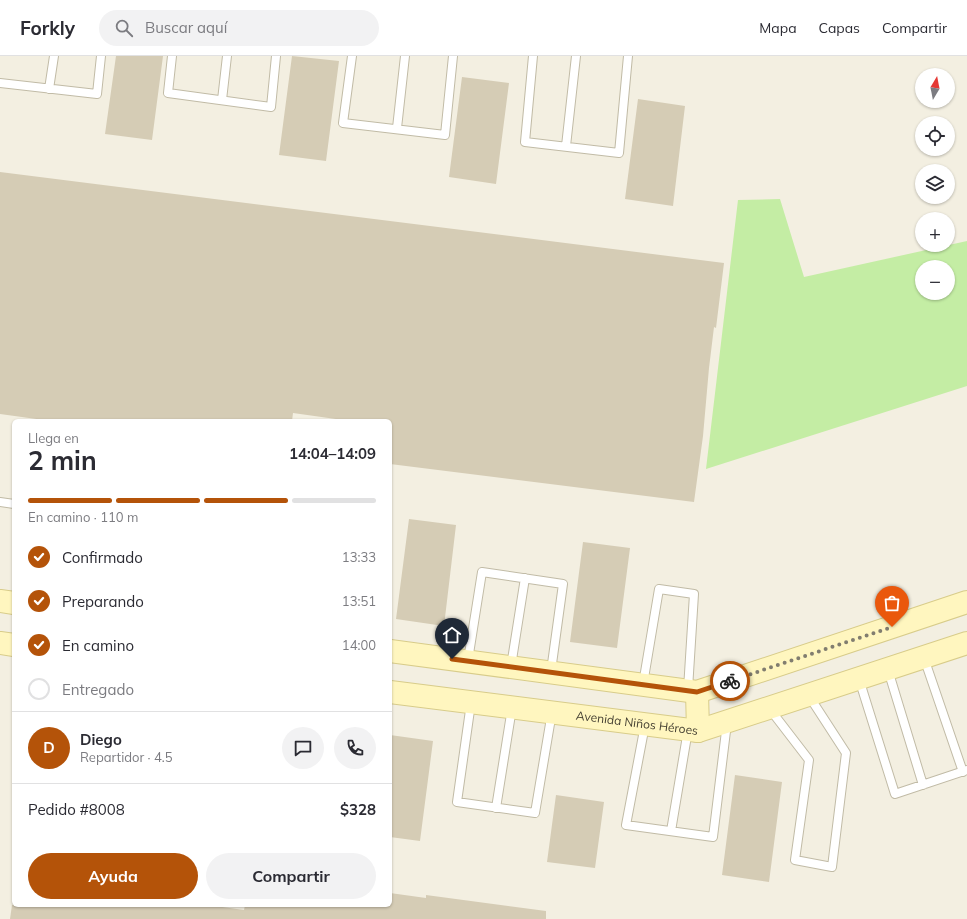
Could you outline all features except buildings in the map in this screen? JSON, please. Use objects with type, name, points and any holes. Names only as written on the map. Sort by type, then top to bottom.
[{"type":"main road","points":[[0,601],[12,603]]},
{"type":"main road","points":[[392,651],[692,691],[967,602]]},
{"type":"main road","points":[[0,643],[12,645]]},
{"type":"main road","name":"Avenida Niños Héroes","points":[[392,692],[693,730],[728,721],[859,678],[966,646]]},
{"type":"main road","points":[[692,691],[693,730]]},
{"type":"lane","points":[[49,89],[54,56]]},
{"type":"lane","points":[[0,83],[97,94],[101,56]]},
{"type":"lane","points":[[172,56],[168,93],[271,107],[276,56]]},
{"type":"lane","points":[[222,100],[227,56]]},
{"type":"lane","points":[[352,56],[343,123],[397,128],[446,135],[453,56]]},
{"type":"lane","points":[[397,128],[405,56]]},
{"type":"lane","points":[[533,56],[525,142],[619,153],[628,56]]},
{"type":"lane","points":[[566,146],[576,56]]},
{"type":"lane","points":[[0,503],[12,504]]},
{"type":"lane","points":[[468,661],[482,572],[563,584],[550,672]]},
{"type":"lane","points":[[511,667],[525,578]]},
{"type":"lane","points":[[642,684],[659,589],[694,594],[692,691]]},
{"type":"lane","points":[[859,678],[895,794],[965,771],[924,658]]},
{"type":"lane","points":[[888,669],[922,785]]},
{"type":"lane","points":[[768,708],[809,760],[794,860],[832,867],[846,753],[808,695]]},
{"type":"lane","points":[[472,702],[458,802],[535,813],[552,712]]},
{"type":"lane","points":[[496,808],[512,707]]},
{"type":"lane","points":[[645,724],[626,825],[714,837],[728,721]]},
{"type":"lane","points":[[671,831],[693,730]]},
{"type":"green space","points":[[780,199],[804,277],[917,252],[955,252],[955,244],[967,241],[967,386],[706,469],[738,200]]},
{"type":"way so far","points":[[730,681],[892,627]]},
{"type":"route","points":[[452,659],[697,692],[730,681]]}]
